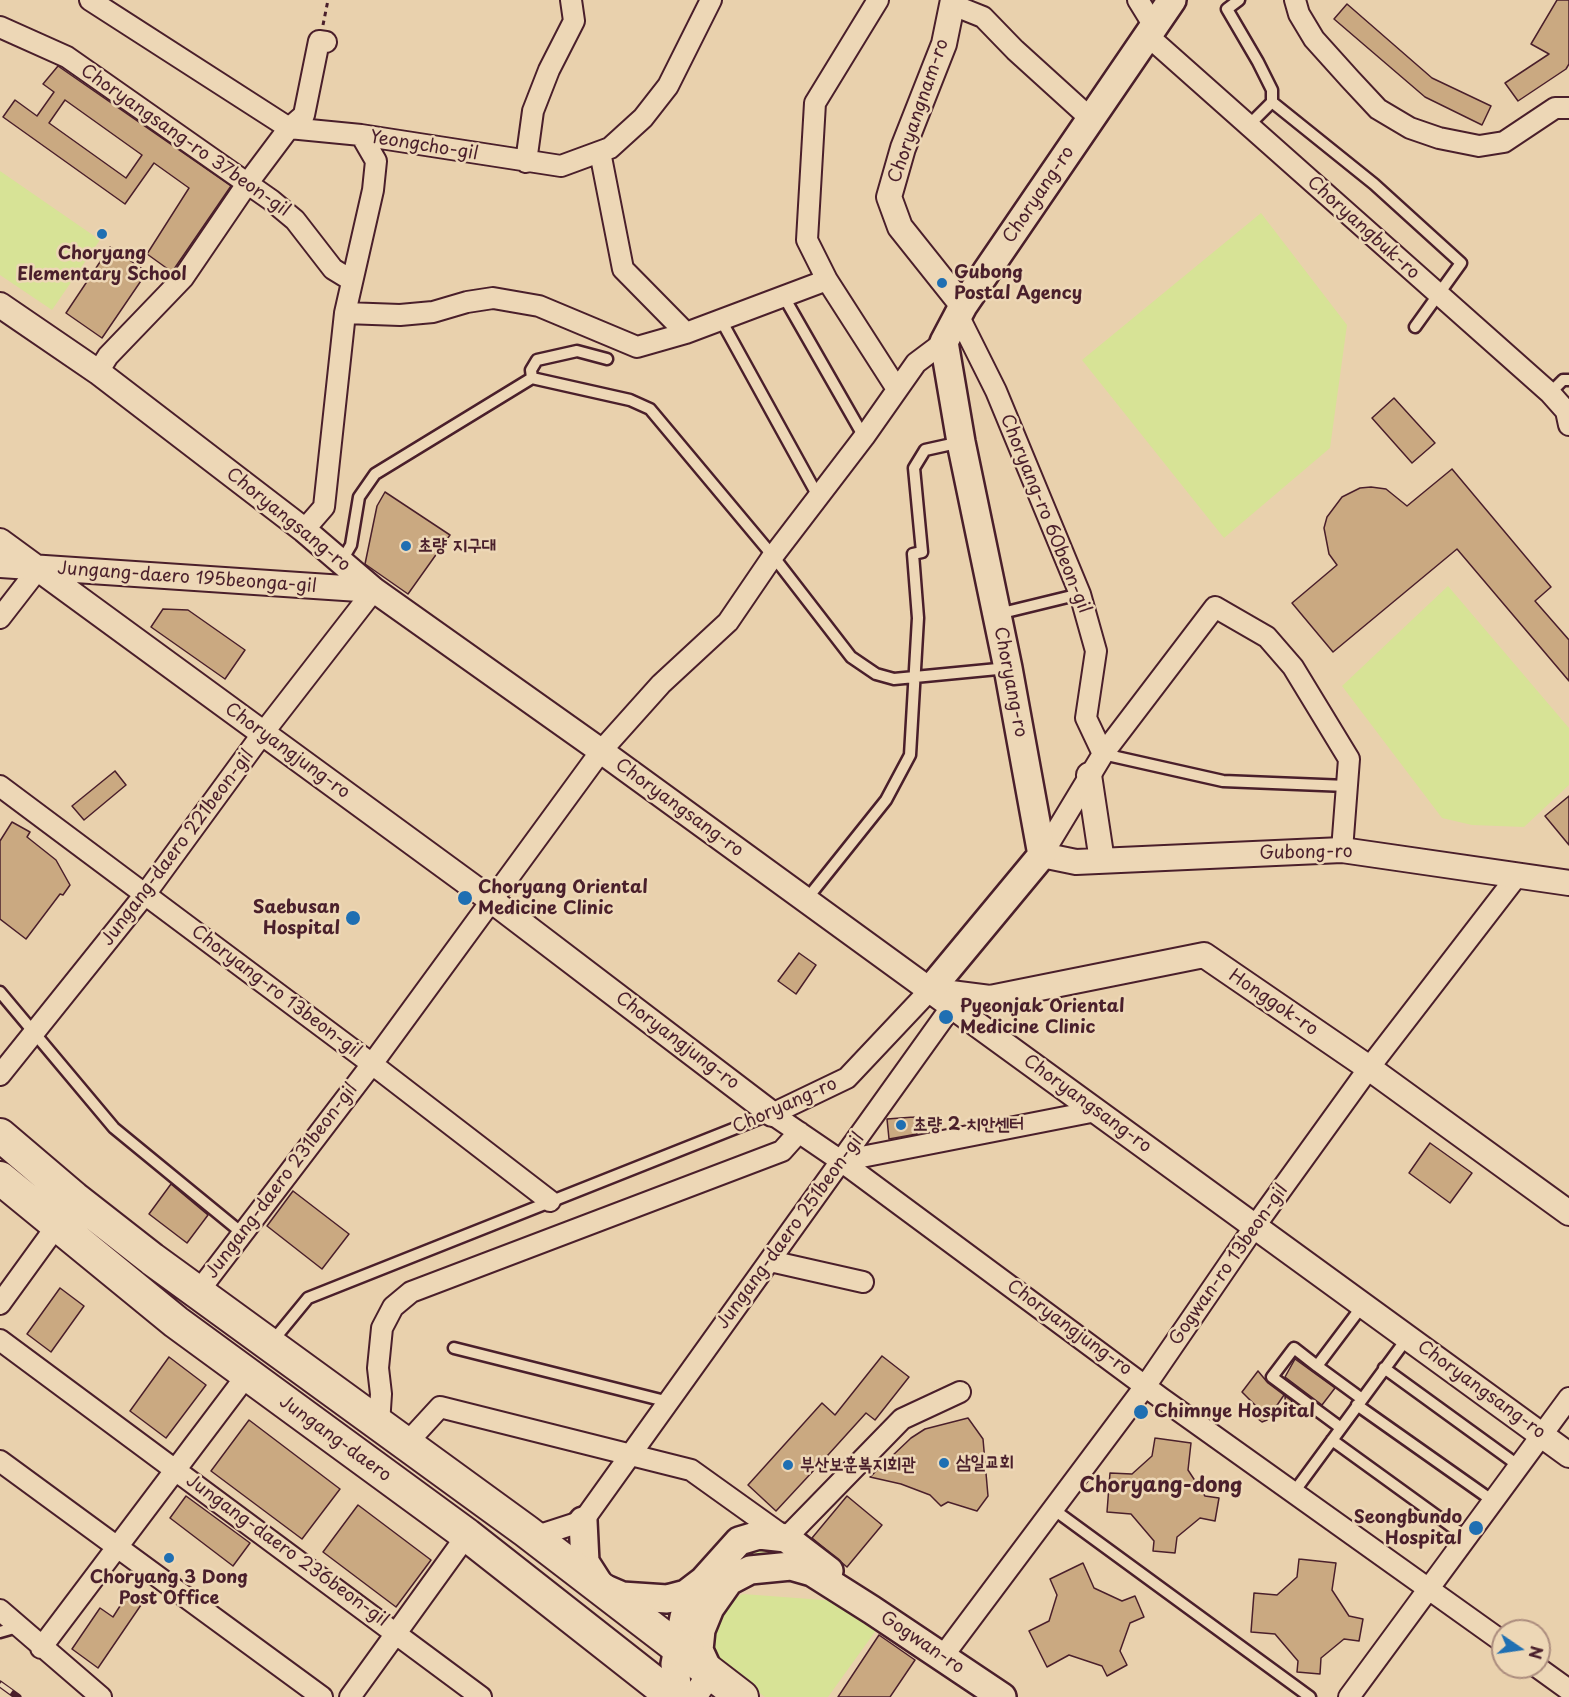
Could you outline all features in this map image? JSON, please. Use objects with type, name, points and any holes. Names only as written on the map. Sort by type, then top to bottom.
[{"type":"main road","name":"Choryang-ro","points":[[930,990],[1042,855],[1008,668],[961,442],[944,342],[961,310],[1172,0]]},
{"type":"main road","name":"Jungang-daero","points":[[0,1135],[74,1198],[198,1292],[601,1587],[677,1647],[702,1685],[742,1697]]},
{"type":"main road","name":"Jungang-daero","points":[[0,1178],[132,1288],[467,1536],[673,1697]]},
{"type":"main road","points":[[582,1521],[585,1562],[601,1587],[644,1600],[667,1599],[686,1594],[704,1580],[739,1541],[759,1535],[786,1539]]},
{"type":"main road","name":"Gogwan-ro","points":[[786,1539],[851,1588],[872,1610]]},
{"type":"main road","name":"Gogwan-ro","points":[[702,1685],[700,1630],[729,1581],[750,1570],[791,1566],[812,1572],[943,1656],[1002,1697]]},
{"type":"main road","points":[[682,1697],[677,1686],[675,1664],[677,1647],[684,1617],[704,1580]]},
{"type":"street","name":"Yeongcho-gil","points":[[90,0],[289,128],[361,135],[561,166],[610,148],[643,117],[668,86],[711,0]]},
{"type":"street","points":[[526,162],[533,111],[574,21],[571,0]]},
{"type":"street","points":[[878,0],[814,103],[807,240],[827,280],[897,390]]},
{"type":"street","name":"Choryangbuk-ro","points":[[1138,0],[1151,31],[1249,125],[1550,393],[1566,411],[1569,425]]},
{"type":"street","points":[[1295,0],[1304,24],[1343,71],[1378,109],[1410,128],[1439,138],[1479,146],[1504,142],[1555,108],[1566,104]]},
{"type":"street","points":[[953,2],[983,17],[1015,50],[1091,119]]},
{"type":"street","name":"Choryangnam-ro","points":[[953,2],[944,44],[903,148],[889,197],[900,227],[961,310]]},
{"type":"street","name":"Choryangsang-ro 37beon-gil","points":[[0,27],[68,57],[247,184],[295,220],[333,269],[351,280]]},
{"type":"street","points":[[98,372],[108,356],[183,278],[247,184],[289,128],[304,115],[322,42]]},
{"type":"street","points":[[304,530],[324,507],[345,313],[373,190],[376,161],[361,135]]},
{"type":"street","points":[[600,152],[623,269],[686,333]]},
{"type":"street","points":[[345,313],[400,315],[433,312],[467,302],[493,298],[540,306],[637,347],[686,333],[827,280]]},
{"type":"street","name":"Choryangsang-ro","points":[[0,305],[98,372],[304,530],[374,590],[601,751],[1569,1455]]},
{"type":"street","name":"Choryang-ro 60beon-gil","points":[[961,310],[1080,594],[1096,651],[1086,718],[1103,754]]},
{"type":"street","name":"Jungang-daero 231beon-gil","points":[[198,1292],[372,1064],[601,751],[661,684],[728,622],[773,556],[819,498],[916,363],[944,342]]},
{"type":"street","name":"Choryangjung-ro","points":[[0,541],[491,900],[772,1114],[841,1161],[1161,1398],[1430,1587],[1491,1633]]},
{"type":"street","name":"Jungang-daero 195beonga-gil","points":[[0,565],[374,590]]},
{"type":"street","points":[[0,618],[38,568]]},
{"type":"street","name":"Jungang-daero 221beon-gil","points":[[0,1074],[35,1035],[146,893],[263,733],[374,590]]},
{"type":"street","points":[[1042,855],[1103,754],[1215,607],[1267,637],[1293,667],[1349,759],[1342,850]]},
{"type":"street","points":[[1089,775],[1102,861]]},
{"type":"street","name":"Choryang-ro 13beon-gil","points":[[0,786],[146,893],[550,1202]]},
{"type":"street","name":"Gubong-ro","points":[[1042,855],[1076,862],[1342,850],[1569,883]]},
{"type":"street","name":"Gogwan-ro 13beon-gil","points":[[943,1656],[1146,1385],[1255,1226],[1370,1068],[1517,876]]},
{"type":"street","name":"Honggok-ro","points":[[930,990],[990,998],[1204,955],[1370,1068],[1569,1213]]},
{"type":"street","name":"Choryang-ro","points":[[772,1114],[847,1078],[930,990]]},
{"type":"street","name":"Jungang-daero 251beon-gil","points":[[582,1521],[631,1456],[952,1006]]},
{"type":"street","points":[[841,1161],[1096,1111]]},
{"type":"street","points":[[379,1424],[381,1394],[378,1368],[382,1328],[393,1307],[411,1292],[782,1151],[799,1132]]},
{"type":"street","points":[[0,1304],[58,1224]]},
{"type":"street","points":[[770,1261],[863,1282]]},
{"type":"street","points":[[0,1340],[176,1469]]},
{"type":"street","name":"Jungang-daero 236beon-gil","points":[[41,1648],[247,1375]]},
{"type":"street","points":[[631,1456],[690,1470],[786,1539],[902,1419],[960,1392]]},
{"type":"street","points":[[1348,1697],[1569,1398]]},
{"type":"street","name":"Jungang-daero","points":[[406,1444],[440,1407],[631,1456]]},
{"type":"street","points":[[0,1461],[322,1697]]},
{"type":"street","name":"Jungang-daero 236beon-gil","points":[[176,1469],[481,1697]]},
{"type":"street","points":[[526,1531],[543,1534],[582,1521]]},
{"type":"street","points":[[350,1697],[467,1536]]},
{"type":"street","points":[[0,1610],[21,1626],[41,1648],[101,1697]]},
{"type":"street","points":[[1551,1677],[1569,1690]]},
{"type":"lane","points":[[1239,0],[1227,9],[1272,90],[1272,102],[1249,125]]},
{"type":"lane","points":[[1272,102],[1374,184],[1461,263],[1414,327]]},
{"type":"lane","points":[[784,297],[864,437]]},
{"type":"lane","points":[[721,320],[819,498]]},
{"type":"lane","points":[[532,378],[531,370],[537,360],[577,351],[607,359]]},
{"type":"lane","points":[[341,563],[351,545],[359,497],[375,474],[532,378],[630,400],[650,409],[773,556],[851,657],[876,674],[894,679],[1008,668]]},
{"type":"lane","points":[[1550,393],[1563,380],[1569,380]]},
{"type":"lane","points":[[806,900],[886,800],[910,755],[918,618],[913,554],[922,552],[914,468],[925,450],[961,442]]},
{"type":"lane","name":"Choryang-ro","points":[[996,614],[1080,594]]},
{"type":"lane","points":[[1103,754],[1223,782],[1347,786]]},
{"type":"lane","points":[[0,992],[114,1128],[242,1233]]},
{"type":"lane","name":"Choryang-ro","points":[[271,1344],[308,1298],[772,1114]]},
{"type":"lane","points":[[1317,1366],[1363,1304]]},
{"type":"lane","points":[[1294,1492],[1408,1337]]},
{"type":"lane","points":[[454,1348],[669,1402]]},
{"type":"lane","points":[[1341,1428],[1272,1377],[1294,1348],[1359,1402],[1493,1502]]},
{"type":"lane","points":[[1384,1368],[1519,1466]]},
{"type":"lane","points":[[1332,1440],[1466,1538]]},
{"type":"lane","points":[[1053,1509],[1310,1697]]},
{"type":"lane","points":[[0,1632],[21,1626]]},
{"type":"path","points":[[322,42],[328,0]]},
{"type":"green space","points":[[0,171],[100,240],[52,310],[0,275]]},
{"type":"green space","points":[[1261,213],[1347,325],[1330,448],[1224,538],[1082,360]]},
{"type":"green space","points":[[1448,586],[1569,728],[1569,785],[1524,827],[1472,825],[1442,818],[1342,686]]},
{"type":"green space","points":[[758,1546],[773,1547],[789,1554],[739,1562],[747,1551]]},
{"type":"green space","points":[[743,1594],[837,1601],[877,1629],[828,1697],[765,1697],[709,1656],[708,1645],[727,1603]]},
{"type":"building","points":[[1557,0],[1569,0],[1569,64],[1566,69],[1518,101],[1505,83],[1549,54],[1531,44]]},
{"type":"building","points":[[1347,4],[1432,78],[1491,106],[1482,125],[1425,97],[1334,19]]},
{"type":"building","points":[[58,66],[231,186],[172,272],[147,254],[189,188],[154,163],[125,204],[3,117],[15,100],[37,116],[54,92],[43,84]],"holes":[[[65,100],[142,155],[126,178],[49,123]]]},
{"type":"building","points":[[110,247],[147,272],[102,338],[66,313]]},
{"type":"building","points":[[1394,398],[1435,443],[1412,463],[1372,418]]},
{"type":"building","points":[[1452,469],[1551,587],[1535,601],[1569,640],[1569,681],[1457,549],[1333,652],[1292,603],[1337,565],[1329,554],[1324,528],[1327,517],[1342,497],[1360,488],[1386,489],[1407,506]]},
{"type":"building","name":"초량 지구대","points":[[385,492],[450,535],[408,594],[365,564],[377,506]]},
{"type":"building","points":[[163,609],[188,610],[245,650],[225,679],[151,627]]},
{"type":"building","points":[[115,771],[126,785],[84,820],[72,806]]},
{"type":"building","points":[[1569,796],[1569,845],[1545,816]]},
{"type":"building","points":[[12,822],[30,832],[27,837],[56,860],[70,885],[63,895],[60,894],[26,939],[0,919],[0,841]]},
{"type":"building","points":[[799,953],[816,965],[796,994],[778,981]]},
{"type":"building","name":"초량 2 치안센터","points":[[914,1117],[917,1134],[889,1139],[887,1119]]},
{"type":"building","points":[[1430,1143],[1472,1173],[1450,1203],[1409,1173]]},
{"type":"building","points":[[171,1184],[208,1215],[187,1243],[149,1214]]},
{"type":"building","points":[[293,1191],[349,1234],[322,1269],[267,1226]]},
{"type":"building","points":[[60,1288],[84,1306],[51,1352],[27,1334]]},
{"type":"building","points":[[882,1356],[909,1377],[875,1420],[866,1413],[818,1466],[808,1464],[815,1469],[776,1511],[748,1485],[822,1403],[835,1415]]},
{"type":"building","points":[[169,1357],[206,1385],[166,1438],[130,1411]]},
{"type":"building","points":[[1295,1359],[1335,1388],[1322,1405],[1285,1377]]},
{"type":"building","points":[[1258,1371],[1268,1383],[1284,1395],[1267,1420],[1262,1422],[1250,1413],[1257,1407],[1242,1392]]},
{"type":"building","points":[[1285,1396],[1292,1401],[1286,1416]]},
{"type":"building","points":[[968,1418],[983,1439],[988,1496],[977,1511],[948,1502],[941,1506],[930,1495],[901,1484],[870,1477],[911,1438],[925,1429]]},
{"type":"building","points":[[249,1420],[340,1489],[302,1539],[211,1471]]},
{"type":"building","points":[[1155,1438],[1191,1443],[1188,1470],[1205,1496],[1219,1498],[1215,1521],[1200,1518],[1177,1537],[1175,1553],[1153,1551],[1154,1541],[1131,1514],[1107,1512],[1110,1473],[1132,1474],[1152,1456]]},
{"type":"building","points":[[186,1496],[250,1543],[233,1566],[170,1518]]},
{"type":"building","points":[[847,1496],[882,1525],[847,1567],[812,1538]]},
{"type":"building","points":[[358,1505],[431,1560],[396,1607],[323,1552]]},
{"type":"building","points":[[1299,1559],[1336,1563],[1332,1590],[1349,1616],[1363,1619],[1359,1641],[1344,1639],[1321,1658],[1320,1674],[1297,1672],[1298,1661],[1275,1634],[1251,1632],[1254,1593],[1277,1595],[1297,1577]]},
{"type":"building","points":[[1083,1563],[1094,1588],[1122,1601],[1135,1596],[1144,1617],[1130,1623],[1120,1651],[1127,1665],[1107,1676],[1102,1666],[1069,1655],[1047,1667],[1029,1631],[1049,1621],[1057,1595],[1050,1579]]},
{"type":"building","points":[[129,1592],[143,1602],[98,1668],[72,1649],[100,1608],[113,1617]]},
{"type":"building","points":[[879,1635],[915,1660],[890,1697],[838,1697]]},
{"type":"railway","points":[[0,1684],[18,1697]]},
{"type":"place","name":"Choryang Elementary School","points":[[102,234]]},
{"type":"place","name":"Gubong Postal Agency","points":[[942,283]]},
{"type":"place","name":"초량 지구대","points":[[406,546]]},
{"type":"place","name":"Choryang Oriental Medicine Clinic","points":[[465,898]]},
{"type":"place","name":"Saebusan Hospital","points":[[353,918]]},
{"type":"place","name":"Pyeonjak Oriental Medicine Clinic","points":[[946,1017]]},
{"type":"place","name":"초량 2 치안센터","points":[[901,1125]]},
{"type":"place","name":"Chimnye Hospital","points":[[1141,1412]]},
{"type":"place","name":"삼일교회","points":[[944,1463]]},
{"type":"place","name":"부산보훈복지회관","points":[[788,1465]]},
{"type":"place","name":"Seongbundo Hospital","points":[[1476,1528]]},
{"type":"place","name":"Choryang 3 Dong Post Office","points":[[169,1558]]},
{"type":"district","name":"Choryang-dong","points":[[1161,1486]]}]
